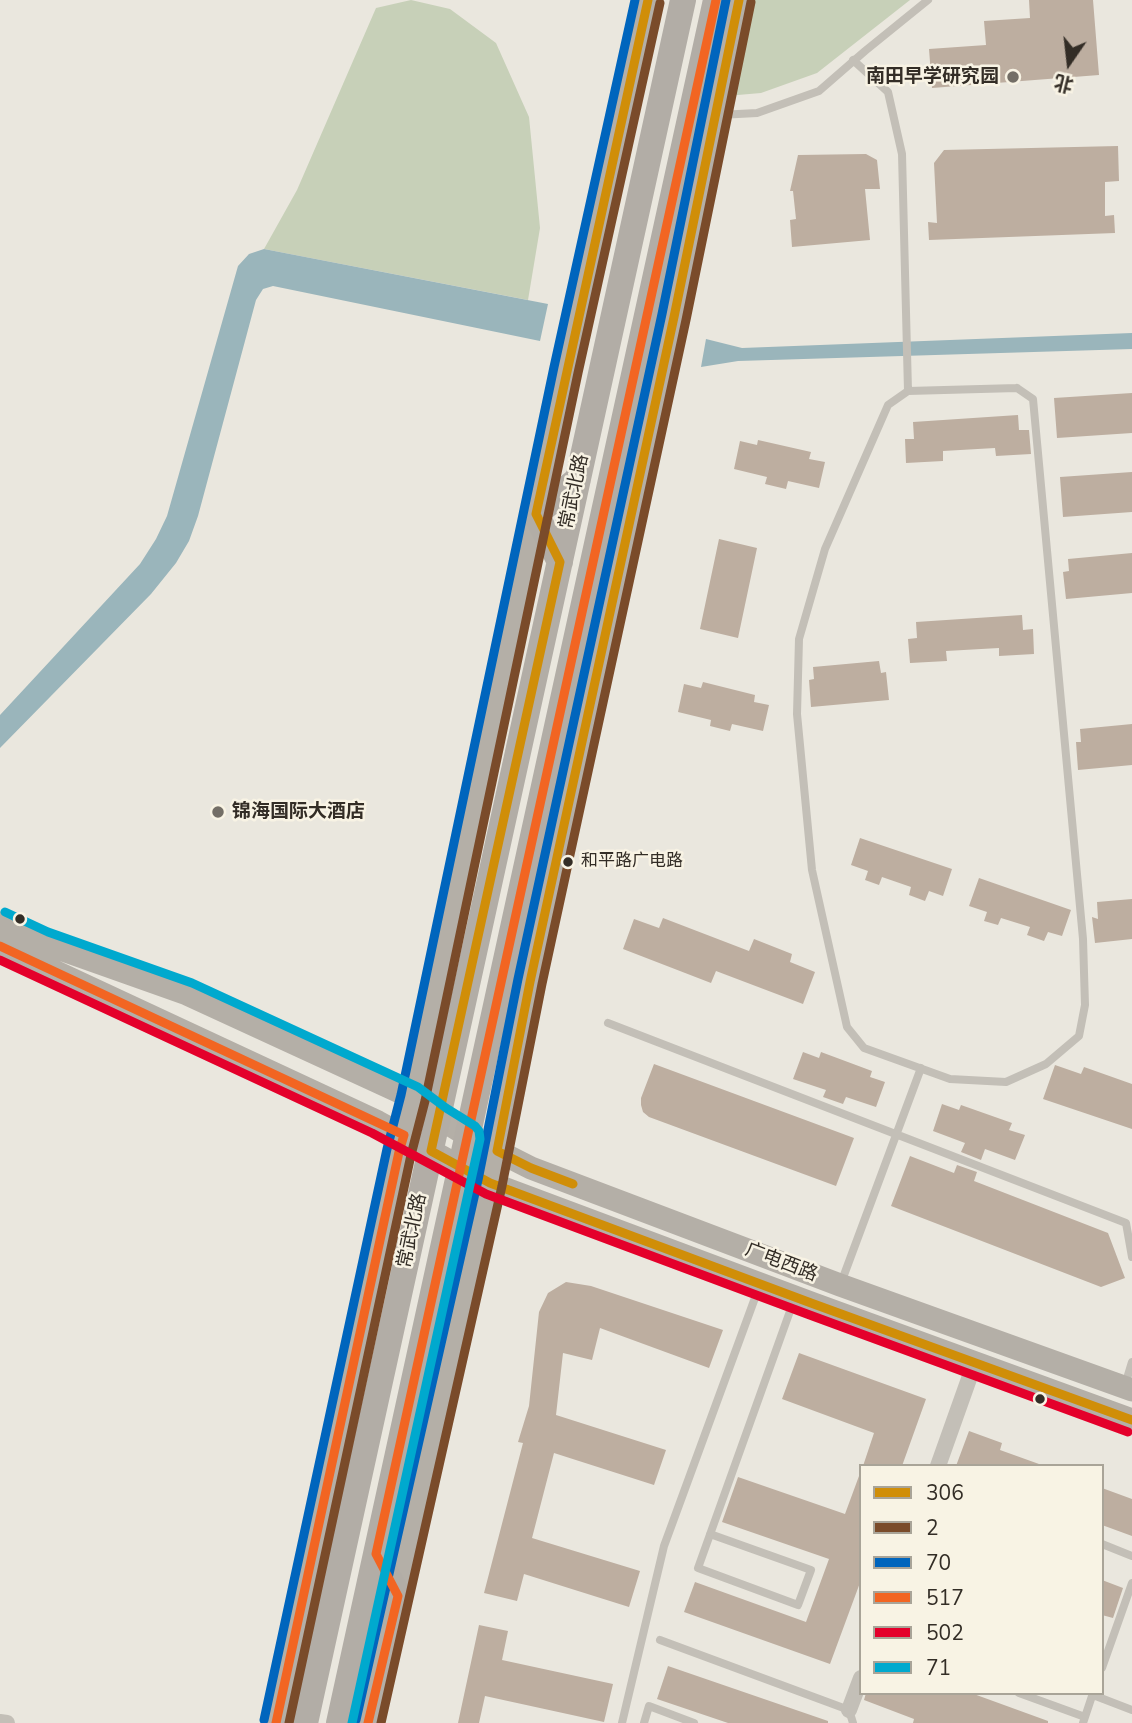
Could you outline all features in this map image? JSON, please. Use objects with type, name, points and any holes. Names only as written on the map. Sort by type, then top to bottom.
[{"type":"main road","name":"常武北路","points":[[305,1723],[578,479],[678,1]]},
{"type":"main road","name":"常武北路","points":[[339,1723],[627,406],[727,3]]},
{"type":"main road","points":[[627,406],[664,362]]},
{"type":"main road","points":[[560,562],[536,514],[578,479]]},
{"type":"main road","points":[[359,1633],[398,1596],[376,1554]]},
{"type":"street","points":[[276,1723],[648,0]]},
{"type":"street","points":[[368,1723],[491,1183],[530,982],[716,115],[727,3],[678,1]]},
{"type":"street","points":[[0,923],[43,943],[187,994],[413,1098]]},
{"type":"street","name":"广电西路","points":[[0,946],[404,1135],[491,1183],[1132,1420]]},
{"type":"street","name":"广电西路","points":[[413,1098],[468,1136],[531,1168],[840,1285],[1128,1389]]},
{"type":"street","points":[[938,1464],[975,1363]]},
{"type":"street","points":[[851,1716],[859,1686]]},
{"type":"street","points":[[0,1721],[7,1723]]},
{"type":"lane","points":[[716,115],[757,113],[819,91],[928,0]]},
{"type":"lane","points":[[853,61],[888,92],[902,154],[908,391]]},
{"type":"lane","points":[[1017,388],[1033,399],[1083,939],[1085,1004],[1079,1036],[1046,1064],[1006,1082],[950,1079],[864,1048],[847,1027],[812,870],[797,715],[799,639],[825,549],[888,405],[908,391],[1017,388]]},
{"type":"lane","points":[[608,1023],[1126,1223],[1132,1257]]},
{"type":"lane","points":[[840,1285],[921,1068]]},
{"type":"lane","points":[[622,1723],[664,1546],[761,1284]]},
{"type":"lane","points":[[710,1534],[811,1570],[798,1605],[698,1568],[710,1534],[795,1297]]},
{"type":"lane","points":[[1128,1389],[1132,1362]]},
{"type":"lane","points":[[1104,1545],[1132,1556]]},
{"type":"lane","points":[[1104,1663],[1132,1583]]},
{"type":"lane","points":[[1104,1635],[1113,1638]]},
{"type":"lane","points":[[660,1640],[851,1716]]},
{"type":"lane","points":[[1024,1695],[1084,1720],[1093,1695]]},
{"type":"lane","points":[[1095,1695],[1132,1710]]},
{"type":"lane","points":[[644,1723],[649,1706],[694,1723]]},
{"type":"green space","points":[[411,0],[450,9],[496,43],[529,117],[540,228],[528,300],[264,249],[297,190],[376,8]]},
{"type":"green space","points":[[749,0],[910,0],[817,73],[761,93],[726,96]]},
{"type":"water","points":[[264,249],[548,304],[540,341],[273,286],[263,289],[256,300],[189,541],[176,563],[151,594],[0,748],[0,715],[140,564],[156,539],[167,516],[238,266],[249,254]]},
{"type":"water","points":[[1132,333],[1132,349],[738,361],[701,367],[706,339],[742,348]]},
{"type":"building","points":[[1029,0],[1093,0],[1099,75],[932,88],[929,49],[986,45],[984,21],[1030,18]]},
{"type":"building","points":[[1118,146],[1119,181],[1105,182],[1105,216],[1114,215],[1115,233],[929,240],[928,222],[937,223],[934,163],[944,150]]},
{"type":"building","points":[[866,154],[877,160],[880,189],[865,189],[870,240],[792,247],[790,220],[796,219],[793,191],[790,191],[798,155]]},
{"type":"building","points":[[1132,393],[1132,433],[1057,438],[1054,398]]},
{"type":"building","points":[[1018,415],[1019,430],[1029,430],[1031,454],[996,456],[995,448],[943,451],[943,461],[906,463],[905,439],[914,439],[913,422]]},
{"type":"building","points":[[758,440],[811,452],[809,459],[825,462],[819,488],[788,481],[786,489],[765,484],[767,477],[734,469],[740,441],[757,445]]},
{"type":"building","points":[[1132,472],[1132,512],[1063,517],[1060,477]]},
{"type":"building","points":[[719,539],[757,548],[738,638],[700,629]]},
{"type":"building","points":[[1132,553],[1132,593],[1066,599],[1063,572],[1069,571],[1068,559]]},
{"type":"building","points":[[1022,615],[1023,630],[1033,629],[1034,654],[999,656],[999,648],[946,651],[947,661],[910,663],[908,639],[917,638],[916,622]]},
{"type":"building","points":[[879,661],[881,673],[886,672],[889,700],[811,707],[809,680],[814,679],[813,667]]},
{"type":"building","points":[[703,682],[755,695],[754,702],[769,705],[763,731],[732,724],[730,731],[710,726],[711,720],[678,712],[684,684],[701,688]]},
{"type":"building","points":[[1132,724],[1132,765],[1078,770],[1076,742],[1081,742],[1080,729]]},
{"type":"building","points":[[860,838],[952,869],[943,896],[929,891],[925,901],[909,895],[911,887],[882,877],[879,885],[865,880],[868,871],[851,865]]},
{"type":"building","points":[[979,878],[1071,910],[1062,936],[1048,932],[1044,941],[1027,935],[1030,927],[1001,918],[998,925],[984,921],[987,912],[969,906]]},
{"type":"building","points":[[1132,899],[1132,939],[1095,943],[1092,917],[1098,919],[1097,902]]},
{"type":"building","points":[[663,918],[749,951],[754,939],[792,954],[790,962],[815,972],[803,1004],[716,971],[711,983],[623,949],[634,919],[659,928]]},
{"type":"building","points":[[803,1052],[819,1058],[821,1052],[872,1071],[870,1077],[885,1082],[876,1107],[846,1097],[843,1104],[823,1097],[826,1090],[793,1079]]},
{"type":"building","points":[[654,1064],[854,1138],[836,1186],[649,1117],[643,1112],[641,1098]]},
{"type":"building","points":[[1055,1065],[1081,1074],[1084,1067],[1132,1084],[1132,1129],[1043,1099]]},
{"type":"building","points":[[942,1104],[959,1110],[961,1105],[1012,1123],[1009,1130],[1025,1135],[1015,1160],[985,1149],[981,1160],[961,1152],[965,1143],[933,1131]]},
{"type":"building","points":[[910,1156],[954,1173],[957,1165],[977,1172],[974,1181],[1108,1233],[1125,1278],[1101,1287],[891,1206]]},
{"type":"building","points":[[566,1282],[591,1286],[723,1330],[709,1368],[600,1328],[592,1360],[563,1353],[556,1415],[666,1450],[654,1485],[554,1453],[532,1538],[640,1571],[629,1607],[524,1574],[517,1601],[484,1593],[523,1443],[518,1442],[529,1406],[539,1312],[548,1293]]},
{"type":"building","points":[[799,1353],[926,1399],[903,1464],[864,1464],[874,1433],[782,1399]]},
{"type":"building","points":[[969,1431],[1002,1443],[1000,1450],[1039,1464],[957,1464]]},
{"type":"building","points":[[859,1476],[859,1585],[830,1664],[684,1612],[695,1582],[806,1622],[829,1559],[722,1522],[738,1477],[845,1514]]},
{"type":"building","points":[[1104,1489],[1132,1499],[1132,1536],[1104,1526]]},
{"type":"building","points":[[1104,1581],[1123,1588],[1113,1618],[1104,1616]]},
{"type":"building","points":[[479,1625],[508,1631],[502,1660],[613,1684],[604,1722],[485,1696],[479,1723],[458,1723]]},
{"type":"building","points":[[668,1666],[828,1723],[728,1723],[657,1699]]},
{"type":"building","points":[[865,1695],[976,1695],[1048,1723],[913,1723],[914,1719],[864,1700]]},
{"type":"transit line","name":"70","points":[[264,1720],[387,1149],[401,1095],[554,367],[635,0]]},
{"type":"transit line","name":"306","points":[[648,0],[536,514],[560,562],[431,1151],[490,1183],[1132,1420]]},
{"type":"transit line","name":"517","points":[[368,1723],[398,1596],[376,1554],[716,0]]},
{"type":"transit line","name":"70","points":[[356,1720],[478,1180],[518,979],[662,314],[726,0]]},
{"type":"transit line","name":"306","points":[[573,1184],[497,1151],[530,982],[674,317],[739,0]]},
{"type":"transit line","name":"2","points":[[381,1723],[502,1186],[542,984],[686,320],[751,2]]},
{"type":"transit line","name":"2","points":[[289,1723],[411,1155],[425,1101],[578,373],[660,3]]},
{"type":"transit line","name":"71","points":[[5,912],[48,932],[192,983],[418,1087],[479,1131],[480,1139],[352,1723]]},
{"type":"transit line","name":"517","points":[[0,946],[404,1135],[276,1723]]},
{"type":"transit line","name":"502","points":[[0,960],[372,1133],[486,1194],[1128,1432]]},
{"type":"place","name":"南田早学研究园","points":[[1013,77]]},
{"type":"place","name":"锦海国际大酒店","points":[[218,812]]},
{"type":"place","name":"和平路广电路","points":[[568,862]]}]
